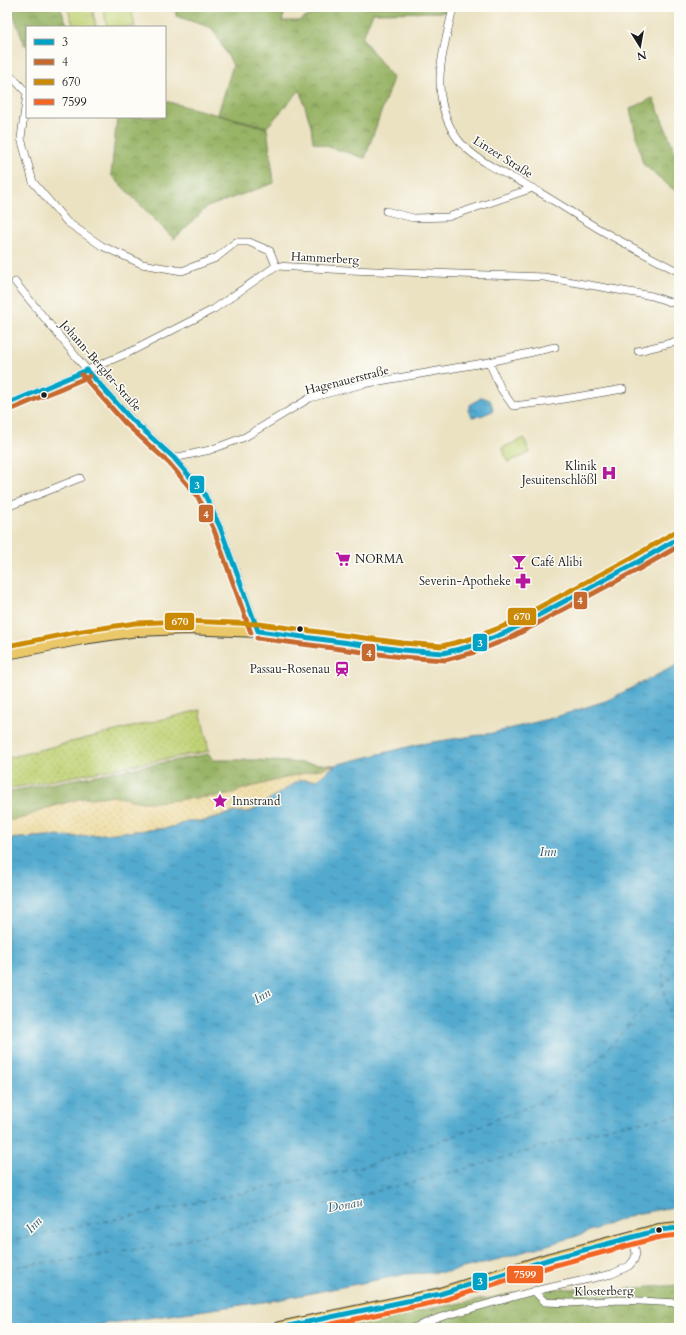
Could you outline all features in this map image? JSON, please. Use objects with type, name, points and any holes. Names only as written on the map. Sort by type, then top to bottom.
[{"type":"main road","points":[[7,653],[83,638],[137,630],[186,628],[258,631],[402,650],[443,653],[472,646],[507,632],[636,563],[679,538]]},
{"type":"main road","points":[[279,1328],[440,1294],[550,1259],[633,1236],[659,1230],[679,1228]]},
{"type":"street","name":"Linzer Straße","points":[[453,7],[439,73],[439,87],[442,104],[457,139],[467,150],[487,163],[533,188],[599,229],[679,272]]},
{"type":"street","name":"Hammerberg","points":[[12,78],[26,92]]},
{"type":"street","name":"Hammerberg","points":[[26,100],[21,138],[33,182],[67,222],[102,246],[142,264],[182,271],[216,258],[236,242],[249,242],[270,251],[276,266],[544,277],[652,296],[679,305]]},
{"type":"street","name":"Linzer Straße","points":[[386,211],[413,218],[448,217],[533,188]]},
{"type":"street","points":[[7,404],[130,352],[214,309],[276,266]]},
{"type":"street","name":"Johann-Bergler-Straße","points":[[15,282],[87,370],[130,418],[174,458],[204,493],[220,527],[258,631]]},
{"type":"street","points":[[638,351],[679,341]]},
{"type":"street","name":"Hagenauerstraße","points":[[174,458],[210,450],[245,436],[310,398],[363,384],[489,362],[556,347]]},
{"type":"street","points":[[489,362],[501,390],[513,406],[623,389]]},
{"type":"street","points":[[7,507],[80,478]]},
{"type":"street","name":"Klosterberg","points":[[413,1328],[441,1317],[534,1291],[612,1274],[629,1266],[634,1260],[636,1254],[633,1236]]},
{"type":"street","name":"Klosterberg","points":[[534,1291],[545,1302],[621,1300],[679,1303]]},
{"type":"green space","points":[[11,7],[60,7],[68,26],[26,26],[26,45],[24,44]]},
{"type":"green space","points":[[67,7],[92,7],[96,26],[74,26]]},
{"type":"green space","points":[[103,7],[131,7],[135,26],[107,26]]},
{"type":"green space","points":[[175,7],[286,7],[282,21],[298,21],[315,13],[316,7],[450,7],[449,12],[373,13],[362,38],[393,78],[365,158],[313,142],[311,126],[300,90],[267,127],[218,114],[233,65],[212,28],[176,16]]},
{"type":"green space","points":[[653,98],[679,161],[679,194],[643,164],[630,109]]},
{"type":"green space","points":[[166,101],[267,128],[274,183],[207,207],[174,239],[111,175],[117,118],[166,118]]},
{"type":"green space","points":[[524,438],[530,453],[508,462],[502,448]]},
{"type":"green space","points":[[200,710],[209,751],[7,789],[7,758]]},
{"type":"green space","points":[[209,754],[213,760],[255,760],[335,765],[240,790],[229,795],[156,802],[142,802],[112,796],[79,799],[44,809],[24,818],[7,821],[7,792]]},
{"type":"green space","points":[[679,1285],[679,1328],[324,1328],[545,1288],[610,1290]]},
{"type":"sand","name":"Innstrand","points":[[335,765],[317,780],[300,780],[250,812],[235,812],[204,821],[187,821],[168,828],[73,837],[49,836],[7,839],[7,821],[24,818],[44,809],[79,799],[112,796],[142,802],[156,802],[229,795],[240,790]]},
{"type":"water","points":[[482,397],[490,400],[493,411],[480,416],[472,417],[468,410],[470,405]]},
{"type":"water","points":[[679,664],[679,1206],[635,1214],[574,1237],[499,1259],[447,1272],[406,1274],[277,1300],[76,1328],[7,1328],[7,839],[49,836],[73,837],[168,828],[187,821],[204,821],[235,812],[250,812],[300,780],[317,780],[335,765],[420,744],[493,733],[556,717],[608,700]]},
{"type":"ferry route","points":[[679,922],[674,929],[663,964],[663,987],[671,1020],[679,1031]]},
{"type":"ferry route","points":[[7,1241],[162,1210],[362,1167],[457,1135],[538,1103],[596,1062],[679,968]]},
{"type":"ferry route","points":[[7,1268],[156,1247],[460,1170],[620,1125],[679,1116]]},
{"type":"transit line","name":"3","points":[[87,370],[130,418],[174,458],[204,493],[220,527],[258,631]]},
{"type":"transit line","name":"3","points":[[7,404],[87,370]]},
{"type":"transit line","name":"4","points":[[82,375],[125,423],[169,463],[198,497],[214,530],[251,633]]},
{"type":"transit line","name":"4","points":[[10,410],[90,376]]},
{"type":"transit line","name":"670","points":[[7,646],[82,631],[136,623],[186,621],[259,624],[403,643],[442,646],[470,639],[504,626],[633,557],[675,532]]},
{"type":"transit line","name":"3","points":[[258,631],[402,650],[443,653],[472,646],[507,632],[636,563],[679,538]]},
{"type":"transit line","name":"4","points":[[257,638],[401,657],[445,660],[475,652],[510,638],[679,546]]},
{"type":"transit line","name":"3","points":[[279,1328],[440,1294],[550,1259],[659,1230],[679,1228]]},
{"type":"transit line","name":"7599","points":[[313,1328],[441,1301],[552,1266],[660,1237],[679,1235]]},
{"type":"place","name":"Klinik Jesuitenschlößl","points":[[609,473]]},
{"type":"place","name":"NORMA","points":[[343,559]]},
{"type":"place","name":"Café Alibi","points":[[519,562]]},
{"type":"place","name":"Severin-Apotheke","points":[[523,581]]},
{"type":"place","name":"Passau-Rosenau","points":[[342,669]]},
{"type":"place","name":"Innstrand","points":[[220,801]]},
{"type":"water label","name":"Inn","points":[[548,852]]},
{"type":"water label","name":"Inn","points":[[262,996]]},
{"type":"water label","name":"Donau","points":[[345,1205]]},
{"type":"water label","name":"Inn","points":[[34,1225]]}]
